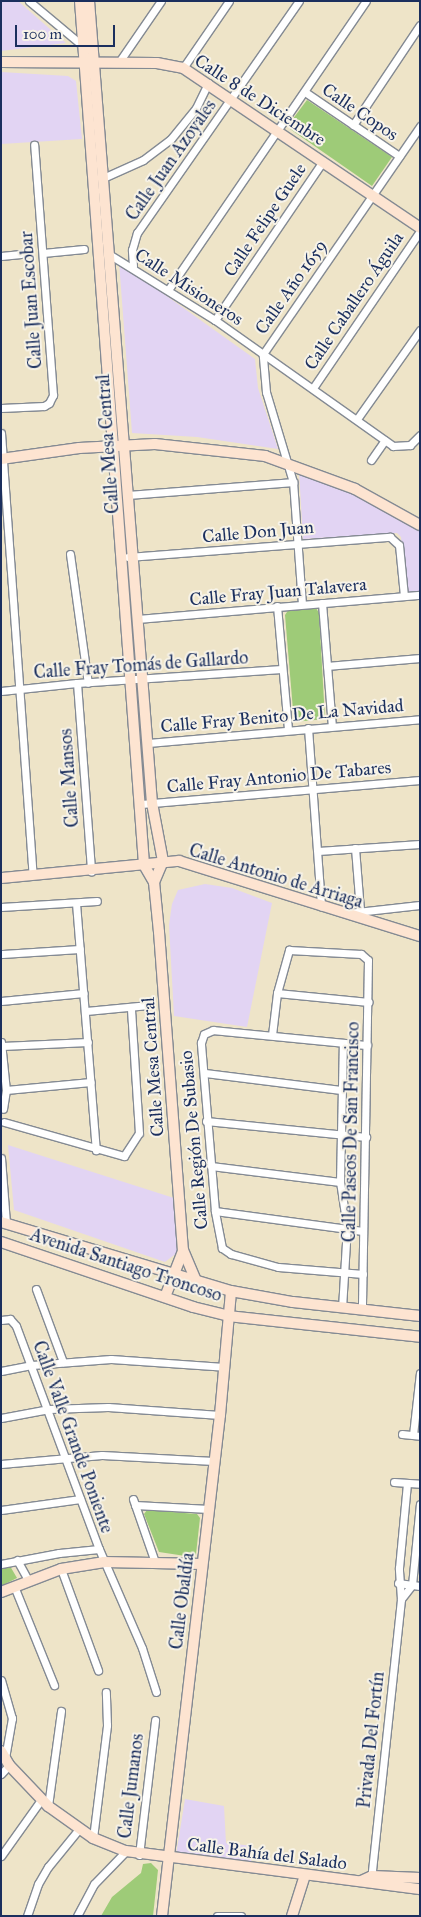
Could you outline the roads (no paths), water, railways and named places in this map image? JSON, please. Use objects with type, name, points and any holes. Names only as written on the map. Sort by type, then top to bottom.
[{"type":"main road","name":"Calle Mesa Central","points":[[80,1],[84,47],[89,61],[103,178],[110,254],[118,445],[128,495],[131,680],[144,865],[154,882],[183,1250]]},
{"type":"main road","name":"Calle Mesa Central","points":[[89,1],[89,61],[100,250],[128,558],[138,619],[152,803],[163,861],[154,882]]},
{"type":"main road","name":"Calle 8 de Diciembre","points":[[1,62],[89,61],[157,63],[183,68],[232,99],[420,229]]},
{"type":"main road","points":[[2,459],[118,445],[184,445],[265,456],[355,489],[420,524]]},
{"type":"main road","name":"Calle Antonio de Arriaga","points":[[1,878],[91,871],[163,861],[204,867],[321,907],[420,936]]},
{"type":"main road","name":"Avenida Santiago Troncoso","points":[[3,1223],[174,1272],[231,1291],[342,1308],[420,1316]]},
{"type":"main road","name":"Avenida Santiago Troncoso","points":[[1,1242],[228,1316],[420,1337]]},
{"type":"main road","points":[[165,1297],[183,1250]]},
{"type":"main road","points":[[183,1250],[196,1280]]},
{"type":"main road","name":"Calle Obaldía","points":[[162,1916],[220,1416],[231,1291]]},
{"type":"main road","points":[[1,1592],[28,1580],[61,1569],[104,1562],[202,1564]]},
{"type":"main road","name":"Calle Bahía del Salado","points":[[5,1758],[44,1803],[93,1838],[126,1851],[139,1855],[305,1876],[368,1881],[420,1889]]},
{"type":"main road","points":[[292,1916],[305,1876]]},
{"type":"main road","name":"Calle Bahía del Salado","points":[[368,1881],[420,1878]]},
{"type":"street","points":[[29,1],[84,47]]},
{"type":"street","points":[[119,62],[161,1]]},
{"type":"street","points":[[183,68],[229,1]]},
{"type":"street","name":"Calle Juan Azoyales","points":[[133,266],[132,250],[138,233],[299,1]]},
{"type":"street","points":[[168,290],[366,1]]},
{"type":"street","points":[[353,125],[420,25]]},
{"type":"street","points":[[103,178],[143,160],[170,140],[196,108],[208,83]]},
{"type":"street","name":"Calle Copos","points":[[305,92],[399,156]]},
{"type":"street","name":"Calle Año 1659","points":[[302,604],[293,482],[290,464],[266,392],[263,354],[420,126]]},
{"type":"street","name":"Calle Juan Escobar","points":[[1,408],[44,406],[52,400],[34,146]]},
{"type":"street","name":"Calle Felipe Guele","points":[[215,320],[323,161]]},
{"type":"street","name":"Calle Caballero Águila","points":[[313,388],[420,229]]},
{"type":"street","points":[[43,253],[84,249]]},
{"type":"street","name":"Calle Misioneros","points":[[100,250],[133,266],[215,320],[358,419],[385,440],[399,448],[410,445],[420,435]]},
{"type":"street","points":[[1,256],[21,254]]},
{"type":"street","points":[[358,419],[420,330]]},
{"type":"street","points":[[1,433],[4,505],[21,689],[34,875]]},
{"type":"street","points":[[371,460],[385,440]]},
{"type":"street","points":[[128,495],[293,482]]},
{"type":"street","name":"Calle Don Juan","points":[[128,558],[298,543],[394,538],[399,545],[404,596]]},
{"type":"street","points":[[70,554],[88,683]]},
{"type":"street","name":"Calle Fray Juan Talavera","points":[[138,619],[420,595]]},
{"type":"street","points":[[322,603],[332,726]]},
{"type":"street","points":[[277,606],[288,730]]},
{"type":"street","points":[[327,666],[420,658]]},
{"type":"street","name":"Calle Fray Tomás de Gallardo","points":[[1,691],[77,683],[143,680],[282,669]]},
{"type":"street","name":"Calle Mansos","points":[[77,683],[91,871]]},
{"type":"street","name":"Calle Fray Benito De La Navidad","points":[[148,743],[420,718]]},
{"type":"street","points":[[308,728],[314,789],[321,907]]},
{"type":"street","name":"Calle Fray Antonio De Tabares","points":[[141,804],[420,780]]},
{"type":"street","points":[[318,851],[420,844]]},
{"type":"street","points":[[355,848],[360,910]]},
{"type":"street","points":[[1,907],[96,901]]},
{"type":"street","points":[[76,903],[96,1150]]},
{"type":"street","points":[[344,914],[360,910],[420,906]]},
{"type":"street","name":"Calle Paseos De San Francisco","points":[[277,993],[285,956],[292,948],[365,956],[370,965],[362,1310]]},
{"type":"street","points":[[1,954],[80,949]]},
{"type":"street","points":[[367,1045],[343,1044],[272,1034],[277,993],[369,1002]]},
{"type":"street","points":[[1,1001],[84,994]]},
{"type":"street","points":[[86,1011],[149,1005]]},
{"type":"street","points":[[1,1042],[6,1090],[2,1108],[2,1123],[96,1150],[124,1156],[138,1137],[131,1008]]},
{"type":"street","name":"Calle Región De Subasio","points":[[272,1034],[212,1030],[204,1034],[201,1043],[205,1073],[206,1121],[214,1211],[219,1245],[231,1254],[278,1267],[344,1273]]},
{"type":"street","points":[[2,1046],[88,1042]]},
{"type":"street","points":[[342,1308],[346,1227],[340,1182],[343,1044]]},
{"type":"street","points":[[205,1073],[341,1090]]},
{"type":"street","points":[[6,1090],[91,1082]]},
{"type":"street","points":[[206,1121],[366,1137]]},
{"type":"street","points":[[1,1158],[3,1223]]},
{"type":"street","points":[[211,1166],[340,1182]]},
{"type":"street","points":[[214,1211],[346,1227],[363,1231]]},
{"type":"street","points":[[344,1273],[363,1274]]},
{"type":"street","points":[[36,1289],[62,1362]]},
{"type":"street","name":"Calle Valle Grande Poniente","points":[[1,1320],[14,1322],[49,1410],[104,1562]]},
{"type":"street","points":[[1,1371],[32,1365],[111,1359],[224,1367]]},
{"type":"street","points":[[402,1434],[417,1435],[420,1373]]},
{"type":"street","points":[[1,1418],[49,1410],[108,1407],[220,1416]]},
{"type":"street","points":[[1,1464],[66,1457],[152,1456],[214,1460]]},
{"type":"street","points":[[394,1482],[420,1484]]},
{"type":"street","name":"Privada Del Fortín","points":[[368,1881],[401,1599],[398,1584],[407,1483]]},
{"type":"street","points":[[1,1510],[80,1499]]},
{"type":"street","points":[[155,1562],[134,1502],[209,1509]]},
{"type":"street","points":[[401,1599],[412,1585],[420,1504]]},
{"type":"street","points":[[404,1530],[417,1531]]},
{"type":"street","points":[[1,1564],[17,1560],[99,1549]]},
{"type":"street","points":[[17,1560],[28,1580]]},
{"type":"street","points":[[104,1562],[142,1648],[156,1692]]},
{"type":"street","points":[[61,1569],[98,1670]]},
{"type":"street","points":[[398,1584],[420,1586]]},
{"type":"street","points":[[14,1586],[54,1685]]},
{"type":"street","points":[[1,1680],[12,1718],[1,1774]]},
{"type":"street","points":[[93,1838],[107,1725],[106,1692]]},
{"type":"street","points":[[1,1856],[44,1803],[61,1711]]},
{"type":"street","name":"Calle Jumanos","points":[[139,1855],[155,1720]]},
{"type":"street","points":[[26,1916],[41,1878],[79,1829]]},
{"type":"street","points":[[77,1916],[94,1884],[126,1851]]},
{"type":"street","points":[[218,1915],[241,1916]]}]
